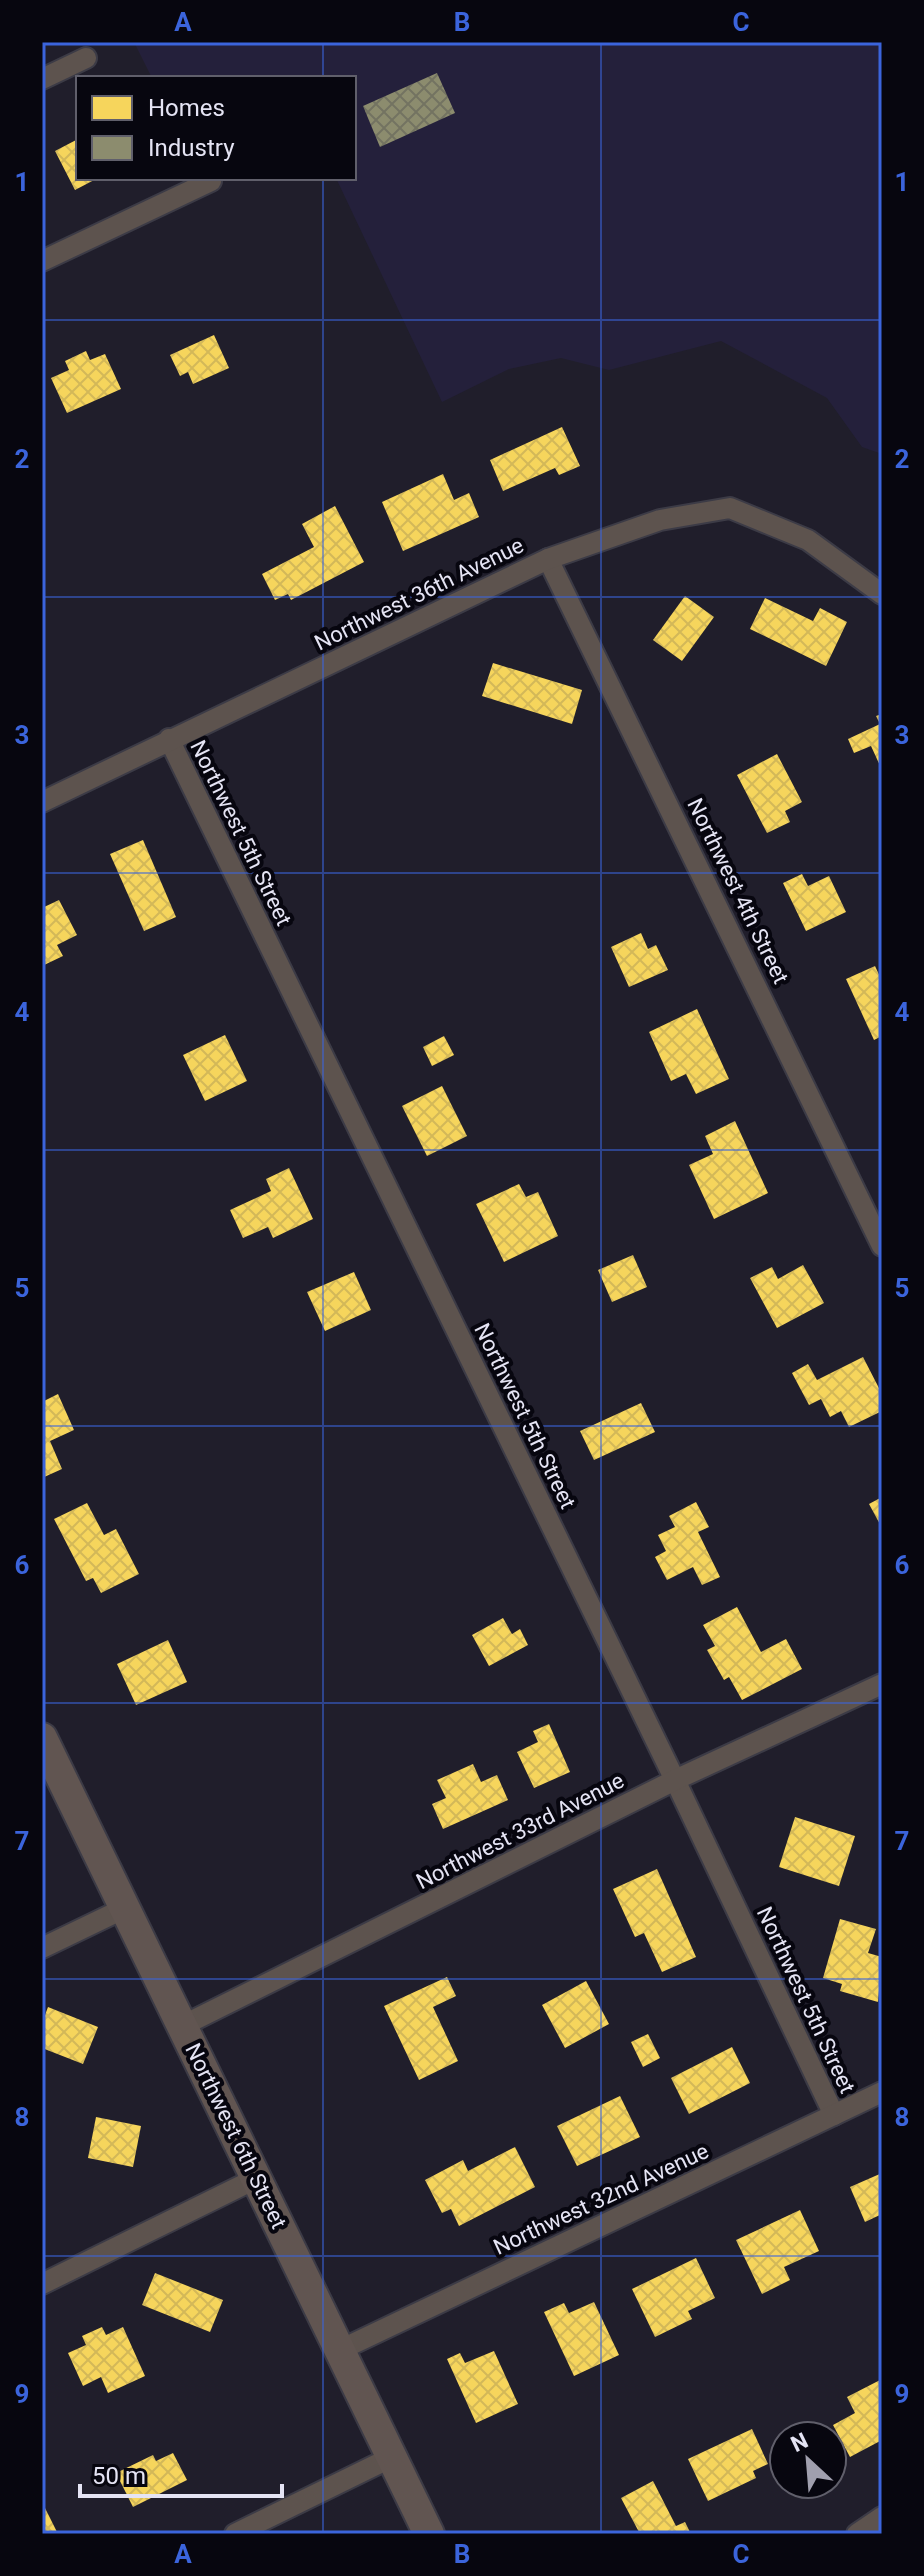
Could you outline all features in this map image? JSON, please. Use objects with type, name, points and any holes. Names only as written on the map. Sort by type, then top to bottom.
[{"type":"main road","name":"Northwest 6th Street","points":[[42,1738],[429,2534]]},
{"type":"street","points":[[42,79],[86,58]]},
{"type":"street","points":[[42,261],[211,181]]},
{"type":"street","name":"Northwest 36th Avenue","points":[[42,802],[548,559],[660,520],[730,508],[808,540],[882,594]]},
{"type":"street","name":"Northwest 4th Street","points":[[548,559],[754,976],[882,1246]]},
{"type":"street","name":"Northwest 5th Street","points":[[169,739],[675,1780],[834,2115]]},
{"type":"street","name":"Northwest 33rd Avenue","points":[[182,2026],[675,1780],[882,1684]]},
{"type":"street","points":[[42,1948],[125,1908]]},
{"type":"street","name":"Northwest 32nd Avenue","points":[[340,2350],[882,2092]]},
{"type":"street","points":[[42,2284],[257,2178]]},
{"type":"street","points":[[235,2534],[392,2457]]},
{"type":"street","points":[[857,2534],[882,2517]]},
{"type":"shaded area","points":[[134,42],[882,42],[882,454],[862,447],[827,398],[721,341],[609,370],[561,358],[509,369],[442,402],[337,180],[356,180],[356,76],[151,76]]},
{"type":"building: Homes","points":[[76,140],[76,180],[94,180],[75,190],[55,151]]},
{"type":"building: Homes","points":[[214,335],[229,368],[193,384],[188,372],[180,376],[170,355]]},
{"type":"building: Homes","points":[[86,351],[90,360],[105,354],[121,389],[67,413],[51,378],[69,370],[65,361]]},
{"type":"building: Homes","points":[[562,427],[580,466],[559,475],[555,468],[503,491],[490,460]]},
{"type":"building: Homes","points":[[443,474],[454,500],[469,493],[479,517],[403,551],[382,502]]},
{"type":"building: Homes","points":[[335,506],[364,562],[291,600],[288,594],[275,600],[262,574],[314,547],[302,524]]},
{"type":"building: Homes","points":[[685,596],[714,617],[682,661],[653,640]]},
{"type":"building: Homes","points":[[765,598],[813,621],[820,608],[847,622],[826,666],[750,629]]},
{"type":"building: Homes","points":[[493,663],[582,690],[572,724],[482,696]]},
{"type":"building: Homes","points":[[882,714],[882,770],[871,746],[854,753],[848,739],[880,724],[876,716]]},
{"type":"building: Homes","points":[[777,754],[802,802],[785,811],[790,822],[767,833],[737,775]]},
{"type":"building: Homes","points":[[143,840],[176,917],[144,931],[110,854]]},
{"type":"building: Homes","points":[[802,874],[808,886],[829,876],[846,912],[806,931],[783,883]]},
{"type":"building: Homes","points":[[59,900],[77,935],[57,945],[63,956],[42,966],[42,908]]},
{"type":"building: Homes","points":[[641,933],[648,949],[656,945],[668,970],[629,987],[611,947]]},
{"type":"building: Homes","points":[[875,966],[882,981],[882,1036],[874,1040],[846,979]]},
{"type":"building: Homes","points":[[697,1009],[729,1079],[696,1094],[686,1074],[671,1081],[649,1032]]},
{"type":"building: Homes","points":[[225,1035],[247,1081],[205,1101],[183,1055]]},
{"type":"building: Homes","points":[[444,1036],[454,1055],[432,1066],[423,1047]]},
{"type":"building: Homes","points":[[442,1086],[467,1136],[427,1156],[402,1106]]},
{"type":"building: Homes","points":[[735,1121],[768,1193],[714,1219],[689,1165],[713,1154],[705,1136]]},
{"type":"building: Homes","points":[[289,1168],[313,1219],[273,1238],[268,1227],[243,1238],[230,1210],[271,1191],[266,1179]]},
{"type":"building: Homes","points":[[519,1184],[526,1197],[538,1192],[558,1236],[504,1262],[476,1204]]},
{"type":"building: Homes","points":[[633,1255],[647,1287],[612,1302],[598,1270]]},
{"type":"building: Homes","points":[[803,1265],[824,1303],[777,1328],[750,1278],[772,1267],[778,1279]]},
{"type":"building: Homes","points":[[354,1272],[371,1310],[325,1331],[307,1292]]},
{"type":"building: Homes","points":[[863,1357],[882,1394],[882,1411],[849,1427],[841,1411],[830,1417],[821,1399],[809,1405],[792,1373],[808,1364],[817,1380]]},
{"type":"building: Homes","points":[[58,1394],[74,1430],[50,1441],[62,1469],[42,1478],[42,1402]]},
{"type":"building: Homes","points":[[641,1403],[655,1432],[594,1460],[580,1431]]},
{"type":"building: Homes","points":[[882,1497],[882,1528],[869,1504]]},
{"type":"building: Homes","points":[[696,1502],[709,1527],[698,1532],[720,1577],[702,1585],[693,1567],[667,1580],[655,1557],[666,1551],[658,1535],[675,1527],[669,1516]]},
{"type":"building: Homes","points":[[87,1503],[104,1535],[116,1529],[139,1574],[101,1593],[93,1578],[86,1581],[54,1519]]},
{"type":"building: Homes","points":[[737,1607],[761,1652],[786,1639],[802,1669],[742,1700],[729,1677],[724,1680],[707,1650],[715,1646],[703,1625]]},
{"type":"building: Homes","points":[[503,1618],[512,1634],[520,1629],[528,1645],[489,1666],[472,1635]]},
{"type":"building: Homes","points":[[168,1640],[187,1682],[136,1705],[117,1664]]},
{"type":"building: Homes","points":[[549,1724],[570,1772],[534,1788],[517,1752],[538,1742],[533,1731]]},
{"type":"building: Homes","points":[[473,1764],[481,1782],[497,1775],[508,1800],[443,1829],[432,1804],[446,1798],[437,1780]]},
{"type":"building: Homes","points":[[795,1817],[855,1836],[839,1886],[779,1867]]},
{"type":"building: Homes","points":[[657,1869],[696,1957],[662,1972],[644,1933],[635,1937],[613,1889]]},
{"type":"building: Homes","points":[[840,1919],[876,1929],[868,1953],[882,1957],[878,2002],[840,1991],[842,1984],[823,1978]]},
{"type":"building: Homes","points":[[447,1977],[456,1996],[433,2007],[458,2061],[419,2080],[384,2006]]},
{"type":"building: Homes","points":[[586,1981],[609,2024],[565,2048],[542,2005]]},
{"type":"building: Homes","points":[[48,2007],[98,2027],[83,2064],[42,2048],[42,2023]]},
{"type":"building: Homes","points":[[648,2034],[660,2058],[643,2067],[631,2042]]},
{"type":"building: Homes","points":[[732,2047],[750,2083],[689,2114],[671,2078]]},
{"type":"building: Homes","points":[[620,2096],[640,2137],[577,2166],[557,2126]]},
{"type":"building: Homes","points":[[96,2117],[141,2126],[133,2167],[88,2158]]},
{"type":"building: Homes","points":[[515,2147],[535,2187],[459,2226],[451,2209],[442,2213],[425,2180],[463,2160],[468,2171]]},
{"type":"building: Homes","points":[[882,2173],[882,2214],[865,2222],[850,2187]]},
{"type":"building: Homes","points":[[800,2210],[819,2251],[784,2267],[790,2280],[762,2294],[736,2240]]},
{"type":"building: Homes","points":[[696,2258],[715,2298],[688,2311],[692,2319],[655,2337],[632,2289]]},
{"type":"building: Homes","points":[[155,2273],[223,2300],[210,2332],[142,2305]]},
{"type":"building: Homes","points":[[594,2302],[619,2355],[574,2376],[544,2312],[564,2303],[569,2313]]},
{"type":"building: Homes","points":[[102,2327],[106,2335],[123,2327],[145,2376],[108,2393],[101,2377],[83,2386],[68,2353],[86,2345],[82,2336]]},
{"type":"building: Homes","points":[[494,2351],[518,2404],[476,2423],[447,2359],[460,2353],[465,2363]]},
{"type":"building: Homes","points":[[882,2379],[882,2440],[850,2457],[848,2420],[842,2420],[855,2413],[847,2397]]},
{"type":"building: Homes","points":[[752,2429],[768,2464],[753,2471],[756,2478],[708,2501],[688,2459]]},
{"type":"building: Homes","points":[[173,2453],[187,2480],[133,2507],[116,2473],[153,2455],[156,2461]]},
{"type":"building: Homes","points":[[653,2481],[676,2526],[685,2522],[691,2534],[640,2534],[621,2498]]},
{"type":"building: Homes","points":[[42,2502],[58,2534],[42,2534]]},
{"type":"building: Industry","points":[[437,73],[455,113],[380,147],[363,106]]}]
